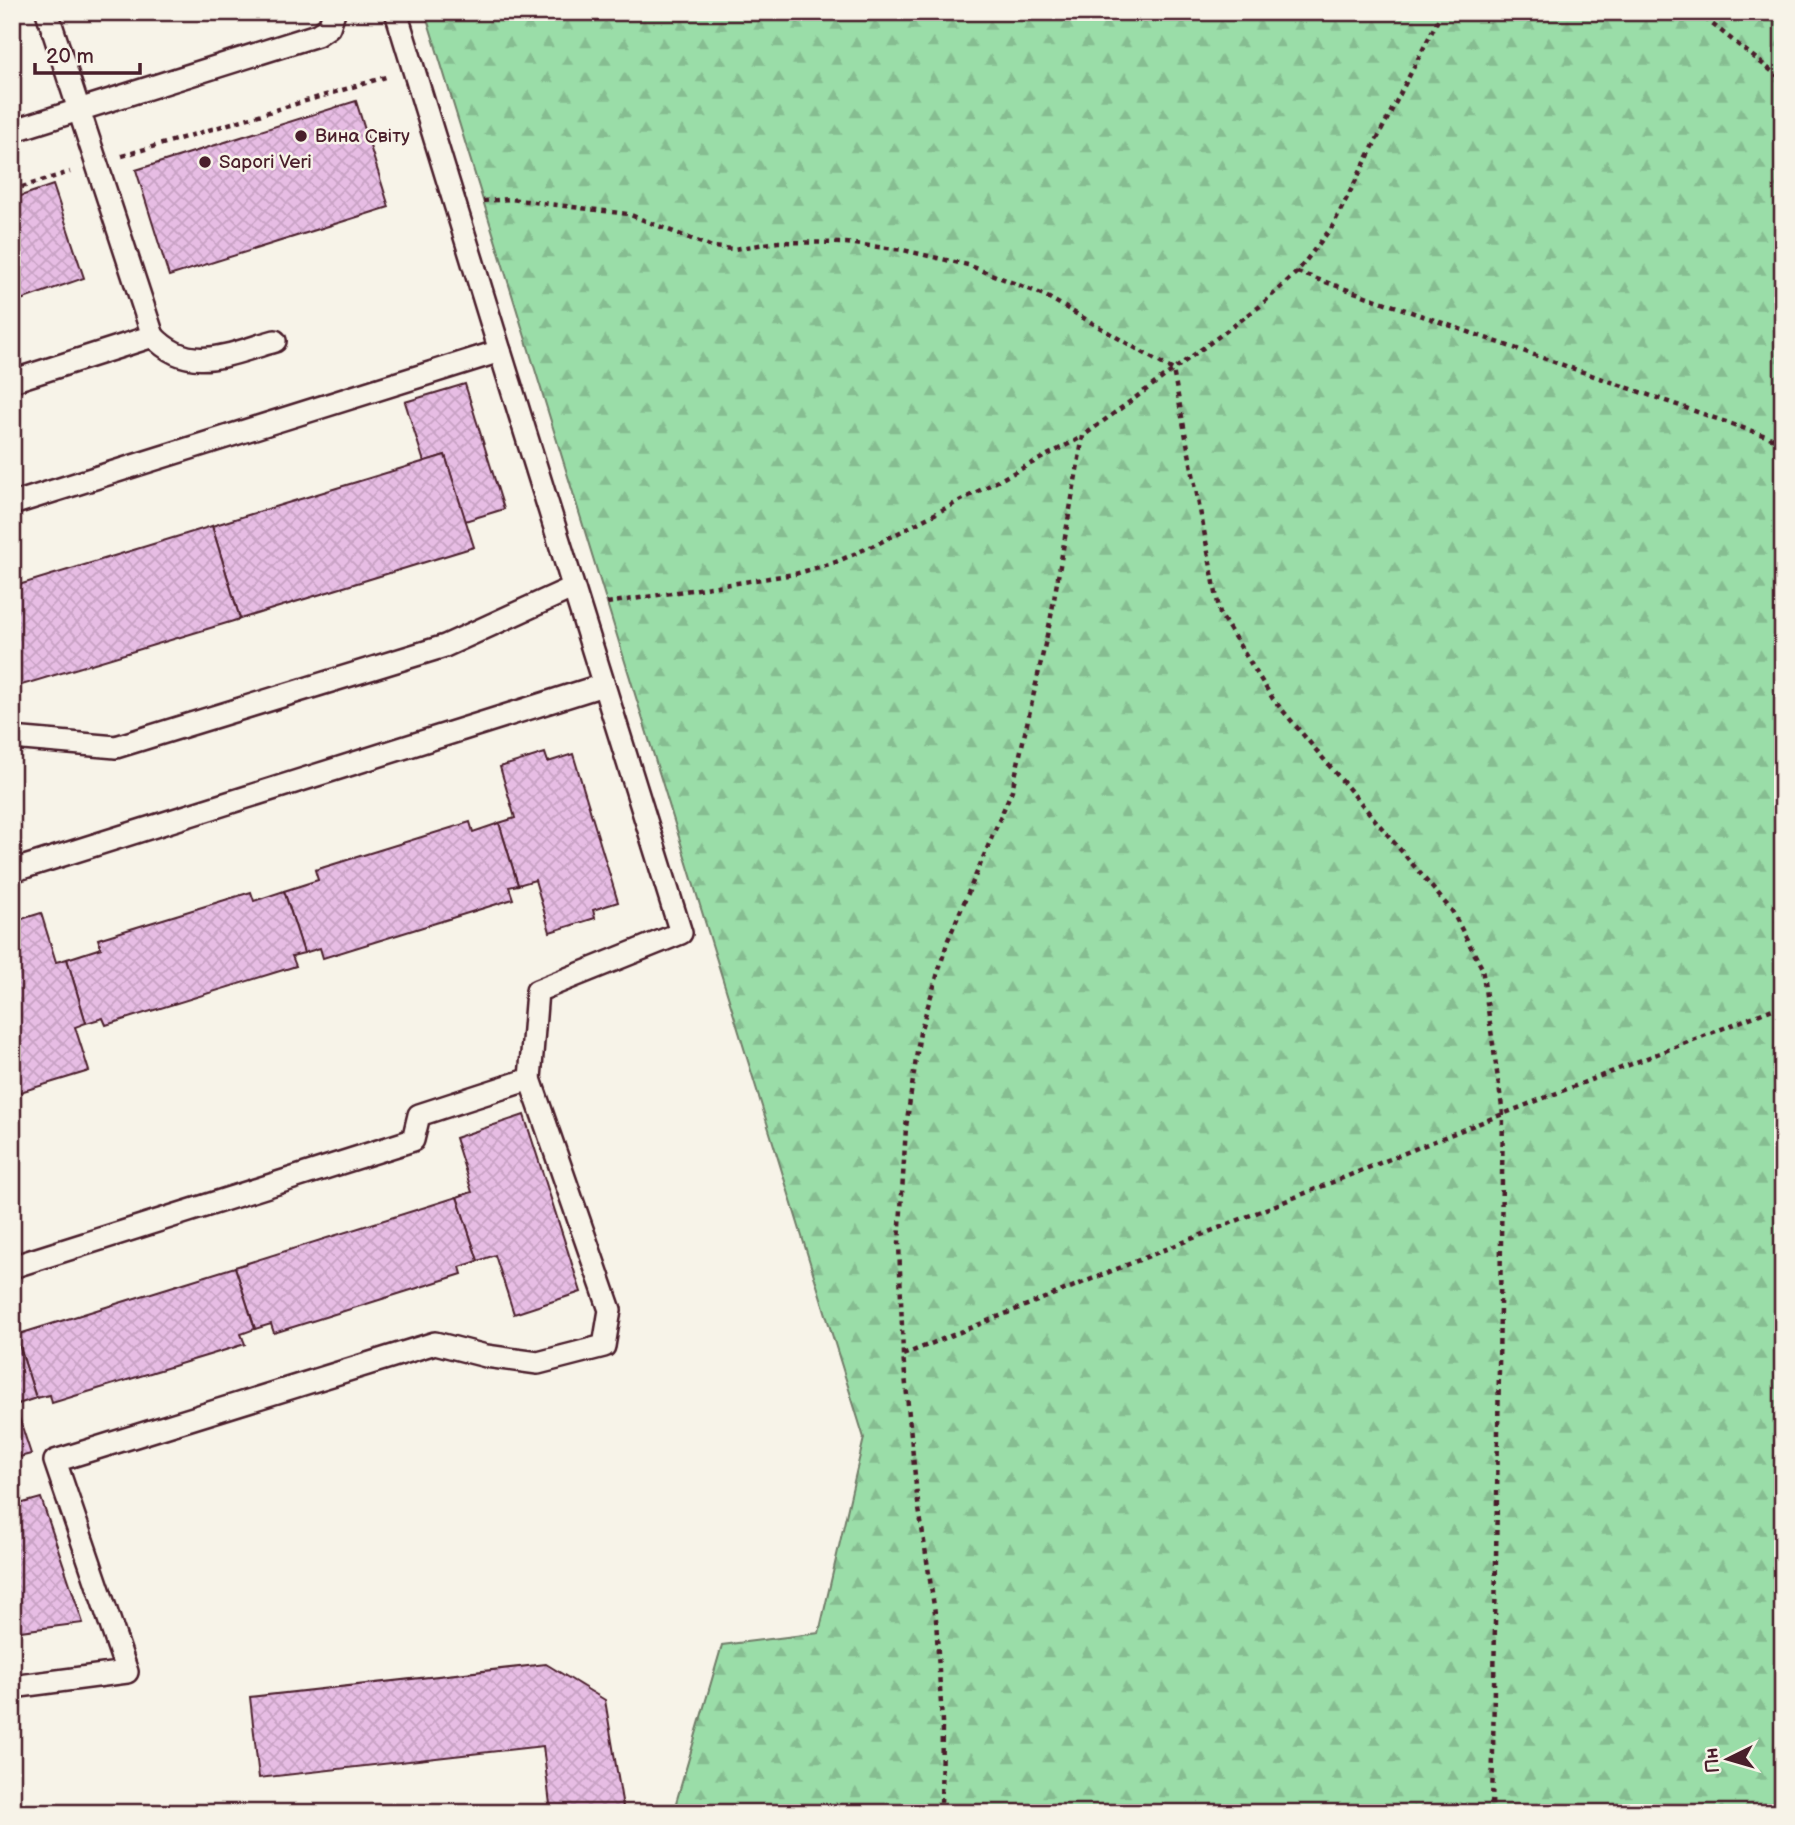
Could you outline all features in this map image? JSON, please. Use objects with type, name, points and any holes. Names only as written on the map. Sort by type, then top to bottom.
[{"type":"lane","points":[[47,12],[153,337],[164,348],[183,358],[204,361],[275,341]]},
{"type":"lane","points":[[12,131],[317,35],[329,27],[334,12]]},
{"type":"lane","points":[[12,1687],[127,1672],[55,1461],[435,1343],[486,1356],[538,1363],[604,1346],[610,1310],[530,1079],[537,991],[681,933],[575,598],[396,12]]},
{"type":"lane","points":[[12,381],[153,337]]},
{"type":"lane","points":[[12,504],[500,352]]},
{"type":"lane","points":[[12,738],[116,747],[445,646],[575,598]]},
{"type":"lane","points":[[12,871],[603,685]]},
{"type":"lane","points":[[12,1268],[414,1140],[419,1115],[530,1079]]},
{"type":"path","points":[[575,598],[795,574],[836,562],[879,543],[1083,436],[1259,307],[1297,272],[1332,227],[1441,12]]},
{"type":"path","points":[[1697,12],[1783,80]]},
{"type":"path","points":[[12,190],[413,69]]},
{"type":"path","points":[[455,204],[510,199],[628,214],[712,247],[734,249],[778,242],[846,243],[903,250],[968,265],[1044,295],[1173,370],[1220,614],[1273,699],[1452,911],[1482,968],[1503,1114],[1492,1813]]},
{"type":"path","points":[[1297,272],[1783,442]]},
{"type":"path","points":[[941,1813],[942,1722],[936,1619],[916,1496],[903,1354],[899,1242],[906,1127],[920,1032],[948,940],[1012,790],[1050,622],[1083,436]]},
{"type":"path","points":[[903,1354],[1783,1005]]},
{"type":"green space","points":[[425,12],[1783,12],[1783,1813],[673,1813],[722,1645],[819,1633],[864,1438]]},
{"type":"building","points":[[356,101],[389,207],[169,276],[136,170]]},
{"type":"building","points":[[53,185],[84,278],[12,303],[12,199]]},
{"type":"building","points":[[465,384],[504,509],[465,521],[445,455],[424,462],[405,402]]},
{"type":"building","points":[[445,455],[474,547],[240,619],[212,526]]},
{"type":"building","points":[[212,526],[240,619],[12,688],[12,587]]},
{"type":"building","points":[[545,753],[548,762],[573,754],[618,902],[593,910],[595,918],[550,932],[535,880],[518,885],[499,823],[515,818],[500,767]]},
{"type":"building","points":[[470,822],[473,832],[499,823],[518,885],[509,887],[513,899],[323,958],[320,948],[304,953],[284,891],[318,880],[315,870]]},
{"type":"building","points":[[284,891],[304,953],[292,956],[296,966],[106,1025],[103,1018],[86,1023],[67,959],[101,948],[98,939],[251,892],[254,901]]},
{"type":"building","points":[[41,913],[56,962],[67,959],[86,1023],[75,1027],[89,1071],[17,1093],[12,1079],[12,922]]},
{"type":"building","points":[[524,1115],[581,1292],[514,1314],[495,1255],[478,1261],[457,1197],[472,1192],[455,1138]]},
{"type":"building","points":[[457,1197],[478,1261],[460,1267],[462,1274],[274,1333],[271,1324],[255,1329],[235,1267]]},
{"type":"building","points":[[235,1267],[255,1329],[241,1334],[245,1344],[52,1403],[50,1395],[36,1398],[16,1335]]},
{"type":"building","points":[[16,1335],[36,1398],[15,1405],[31,1454],[12,1459],[12,1336]]},
{"type":"building","points":[[41,1498],[83,1623],[12,1632],[12,1506]]},
{"type":"building","points":[[546,1664],[605,1700],[624,1813],[551,1813],[543,1746],[259,1778],[250,1697]]},
{"type":"place","name":"Вина Світу","points":[[301,136]]},
{"type":"place","name":"Sapori Veri","points":[[205,162]]}]
